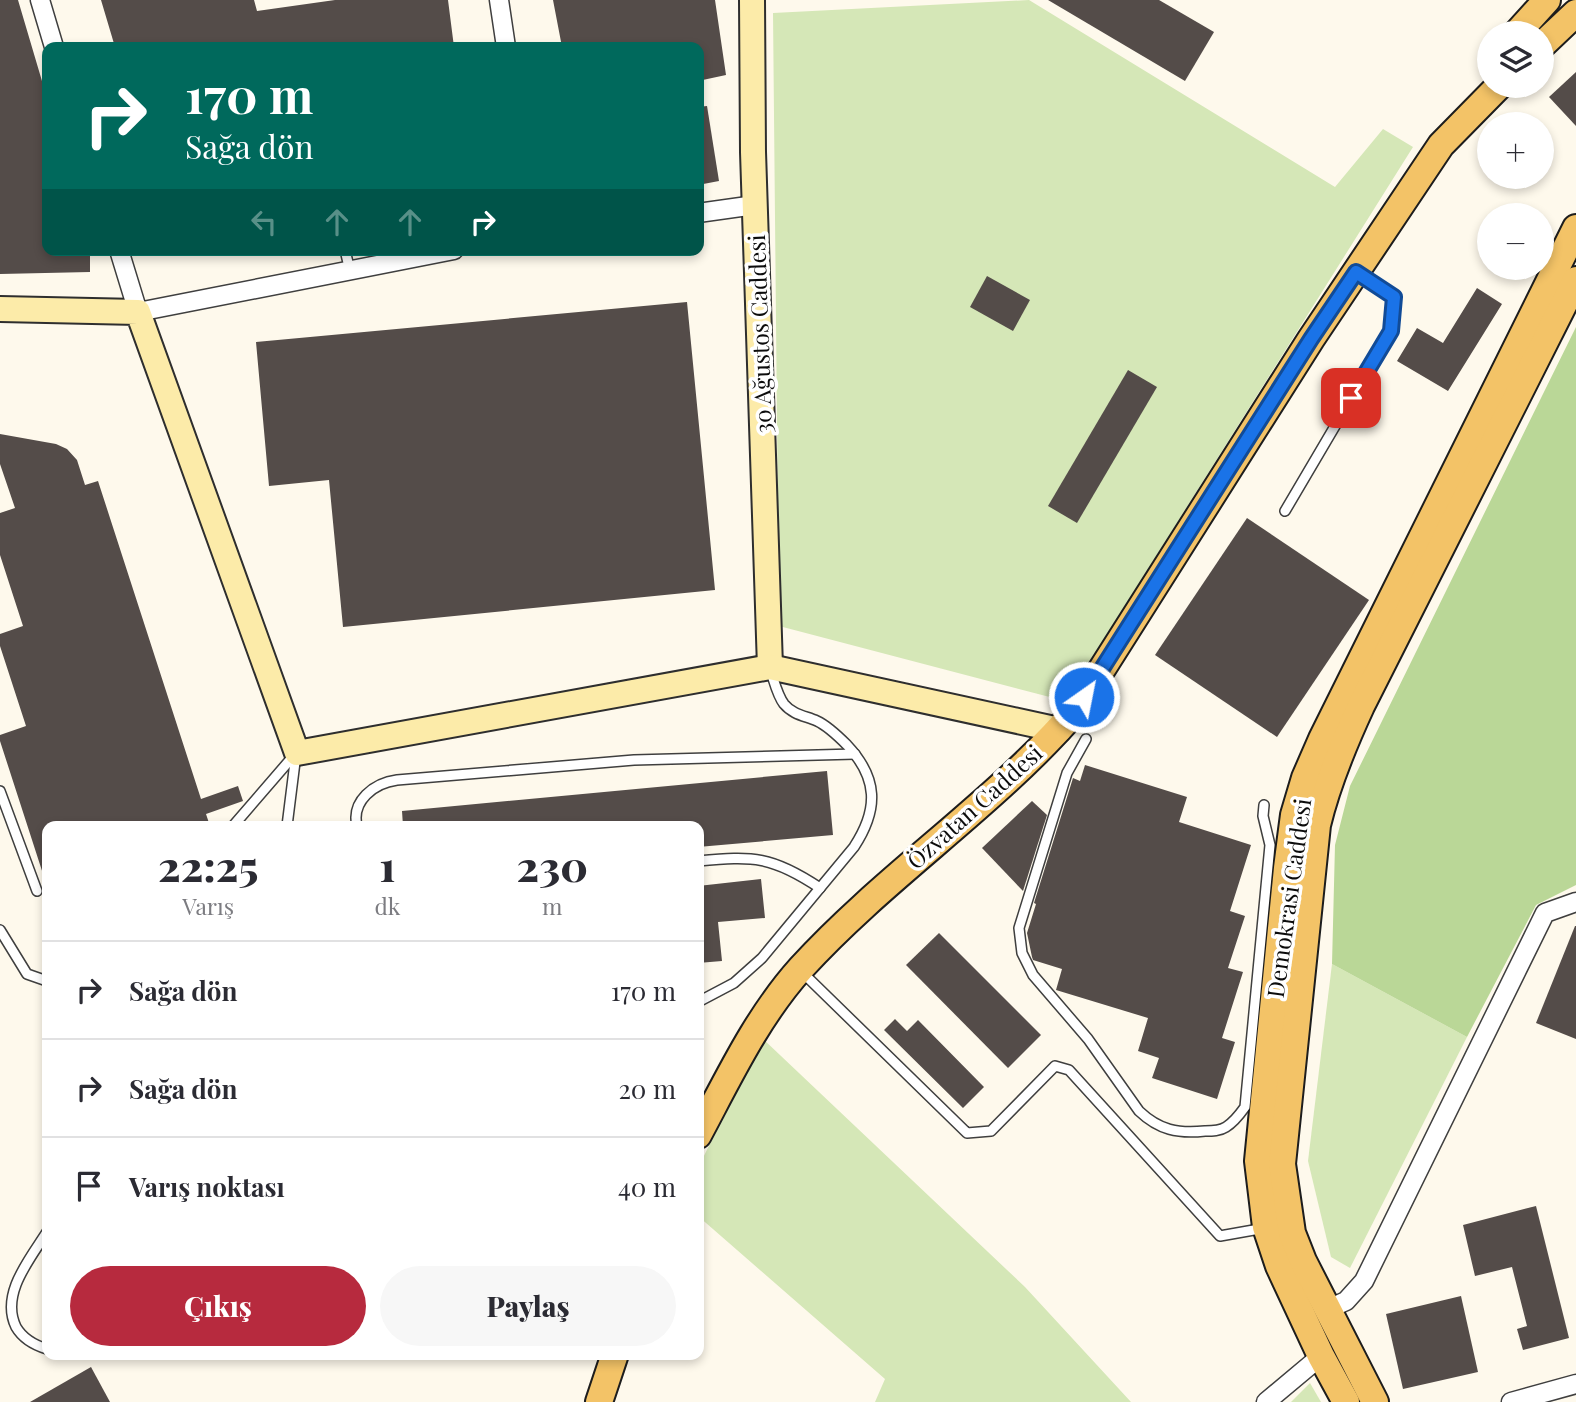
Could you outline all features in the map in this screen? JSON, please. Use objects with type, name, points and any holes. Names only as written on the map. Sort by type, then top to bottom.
[{"type":"main road","points":[[1528,21],[1547,0]]},
{"type":"main road","points":[[1554,34],[1576,13]]},
{"type":"main road","points":[[1441,145],[1477,89]]},
{"type":"main road","name":"Özvatan Caddesi","points":[[704,1124],[755,1030],[800,970],[869,899],[1002,784],[1059,730],[1093,684],[1311,339],[1441,145],[1487,98]]},
{"type":"main road","name":"Demokrasi Caddesi","points":[[1346,1402],[1279,1266],[1266,1227],[1258,1161],[1294,815],[1305,778],[1345,691],[1576,228]]},
{"type":"main road","name":"Demokrasi Caddesi","points":[[1375,1402],[1326,1310],[1292,1233],[1282,1164],[1317,825],[1330,778],[1356,718],[1576,280]]},
{"type":"main road","points":[[599,1402],[613,1360]]},
{"type":"street","points":[[40,0],[53,42]]},
{"type":"street","points":[[499,0],[505,42]]},
{"type":"street","name":"30 Ağustos Caddesi","points":[[752,0],[755,205],[769,667]]},
{"type":"street","points":[[704,211],[755,205]]},
{"type":"street","points":[[121,256],[138,312],[297,752],[769,667],[1059,730]]},
{"type":"street","points":[[0,309],[138,312],[424,256]]},
{"type":"street","points":[[1326,1310],[1346,1301],[1364,1281],[1545,913],[1576,902]]},
{"type":"street","points":[[1266,1402],[1321,1356]]},
{"type":"street","points":[[1511,1402],[1576,1384]]},
{"type":"lane","points":[[346,256],[350,271]]},
{"type":"lane","points":[[1285,511],[1391,331],[1394,297],[1356,272]]},
{"type":"lane","points":[[704,999],[734,983],[748,972],[854,847],[870,814],[872,794],[868,775],[855,754],[818,721],[798,714],[783,702],[769,667]]},
{"type":"lane","points":[[1086,739],[1067,773],[1020,928],[1022,953],[1033,975],[1088,1038],[1139,1111],[1148,1120],[1168,1130],[1187,1133],[1223,1130],[1245,1107],[1270,845],[1263,816],[1264,805]]},
{"type":"lane","points":[[237,821],[297,752]]},
{"type":"lane","points":[[288,821],[297,752]]},
{"type":"lane","points":[[357,821],[356,812],[363,798],[378,785],[397,780],[634,760],[855,754]]},
{"type":"lane","points":[[0,791],[37,891]]},
{"type":"lane","points":[[704,860],[740,857],[772,861],[795,871],[820,888]]},
{"type":"lane","points":[[0,930],[27,974],[42,979]]},
{"type":"lane","points":[[800,970],[967,1133],[991,1130],[1055,1066],[1069,1070],[1220,1236],[1266,1227]]},
{"type":"lane","points":[[42,1239],[15,1283],[9,1303],[10,1314],[19,1332],[42,1347]]},
{"type":"green space","points":[[1029,0],[1335,187],[1383,129],[1413,147],[1065,701],[779,626],[773,13]]},
{"type":"green space","points":[[1576,327],[1576,885],[1536,905],[1467,1037],[1332,964],[1335,845],[1350,786]]},
{"type":"green space","points":[[1332,964],[1467,1037],[1350,1268],[1331,1257],[1308,1161]]},
{"type":"green space","points":[[762,1038],[1025,1287],[1131,1402],[875,1402],[885,1379],[704,1221],[704,1156]]},
{"type":"green space","points":[[1310,1383],[1321,1402],[1291,1402]]},
{"type":"building","points":[[0,0],[18,0],[42,81],[42,256],[90,256],[90,272],[0,274]]},
{"type":"building","points":[[101,0],[254,0],[257,11],[335,0],[448,0],[453,42],[114,42]]},
{"type":"building","points":[[553,0],[715,0],[726,75],[704,80],[704,42],[561,42]]},
{"type":"building","points":[[1048,0],[1159,0],[1214,32],[1185,81]]},
{"type":"building","points":[[1576,72],[1576,126],[1550,98],[1554,98],[1554,92]]},
{"type":"building","points":[[704,106],[707,106],[719,181],[704,184]]},
{"type":"building","points":[[987,276],[1030,300],[1013,331],[970,307]]},
{"type":"building","points":[[1477,288],[1502,304],[1448,391],[1397,361],[1417,328],[1443,343]]},
{"type":"building","points":[[687,302],[715,590],[343,627],[329,480],[269,486],[256,342]]},
{"type":"building","points":[[1128,370],[1157,387],[1077,523],[1048,506]]},
{"type":"building","points":[[0,434],[56,444],[67,449],[77,460],[85,485],[98,481],[201,799],[238,786],[243,801],[206,814],[208,821],[42,821],[42,871],[0,741],[0,735],[26,726],[0,646],[0,634],[23,626],[0,555],[0,513],[15,508],[0,464]]},
{"type":"building","points":[[1247,518],[1369,600],[1277,737],[1155,655]]},
{"type":"building","points":[[1085,765],[1187,797],[1179,822],[1251,845],[1230,911],[1245,916],[1228,968],[1243,972],[1222,1038],[1235,1042],[1217,1099],[1152,1078],[1159,1058],[1138,1051],[1148,1018],[1056,990],[1062,969],[1033,960],[1027,933],[1036,904],[1034,903],[1073,778],[1080,781]]},
{"type":"building","points":[[827,771],[833,835],[704,846],[704,821],[403,821],[402,811]]},
{"type":"building","points":[[1032,801],[1047,815],[1023,891],[982,848]]},
{"type":"building","points":[[761,879],[765,918],[718,922],[722,961],[704,962],[704,885]]},
{"type":"building","points":[[1576,926],[1576,1039],[1536,1023]]},
{"type":"building","points":[[939,933],[1041,1035],[1008,1068],[906,965]]},
{"type":"building","points":[[895,1019],[907,1031],[918,1020],[984,1087],[963,1108],[884,1030]]},
{"type":"building","points":[[1536,1206],[1569,1338],[1523,1350],[1517,1329],[1527,1326],[1512,1267],[1475,1276],[1463,1225]]},
{"type":"building","points":[[1461,1296],[1478,1372],[1403,1389],[1386,1314]]},
{"type":"building","points":[[91,1367],[110,1402],[30,1402]]},
{"type":"route","points":[[1084,697],[1356,272],[1394,297],[1391,331],[1351,398]]}]
